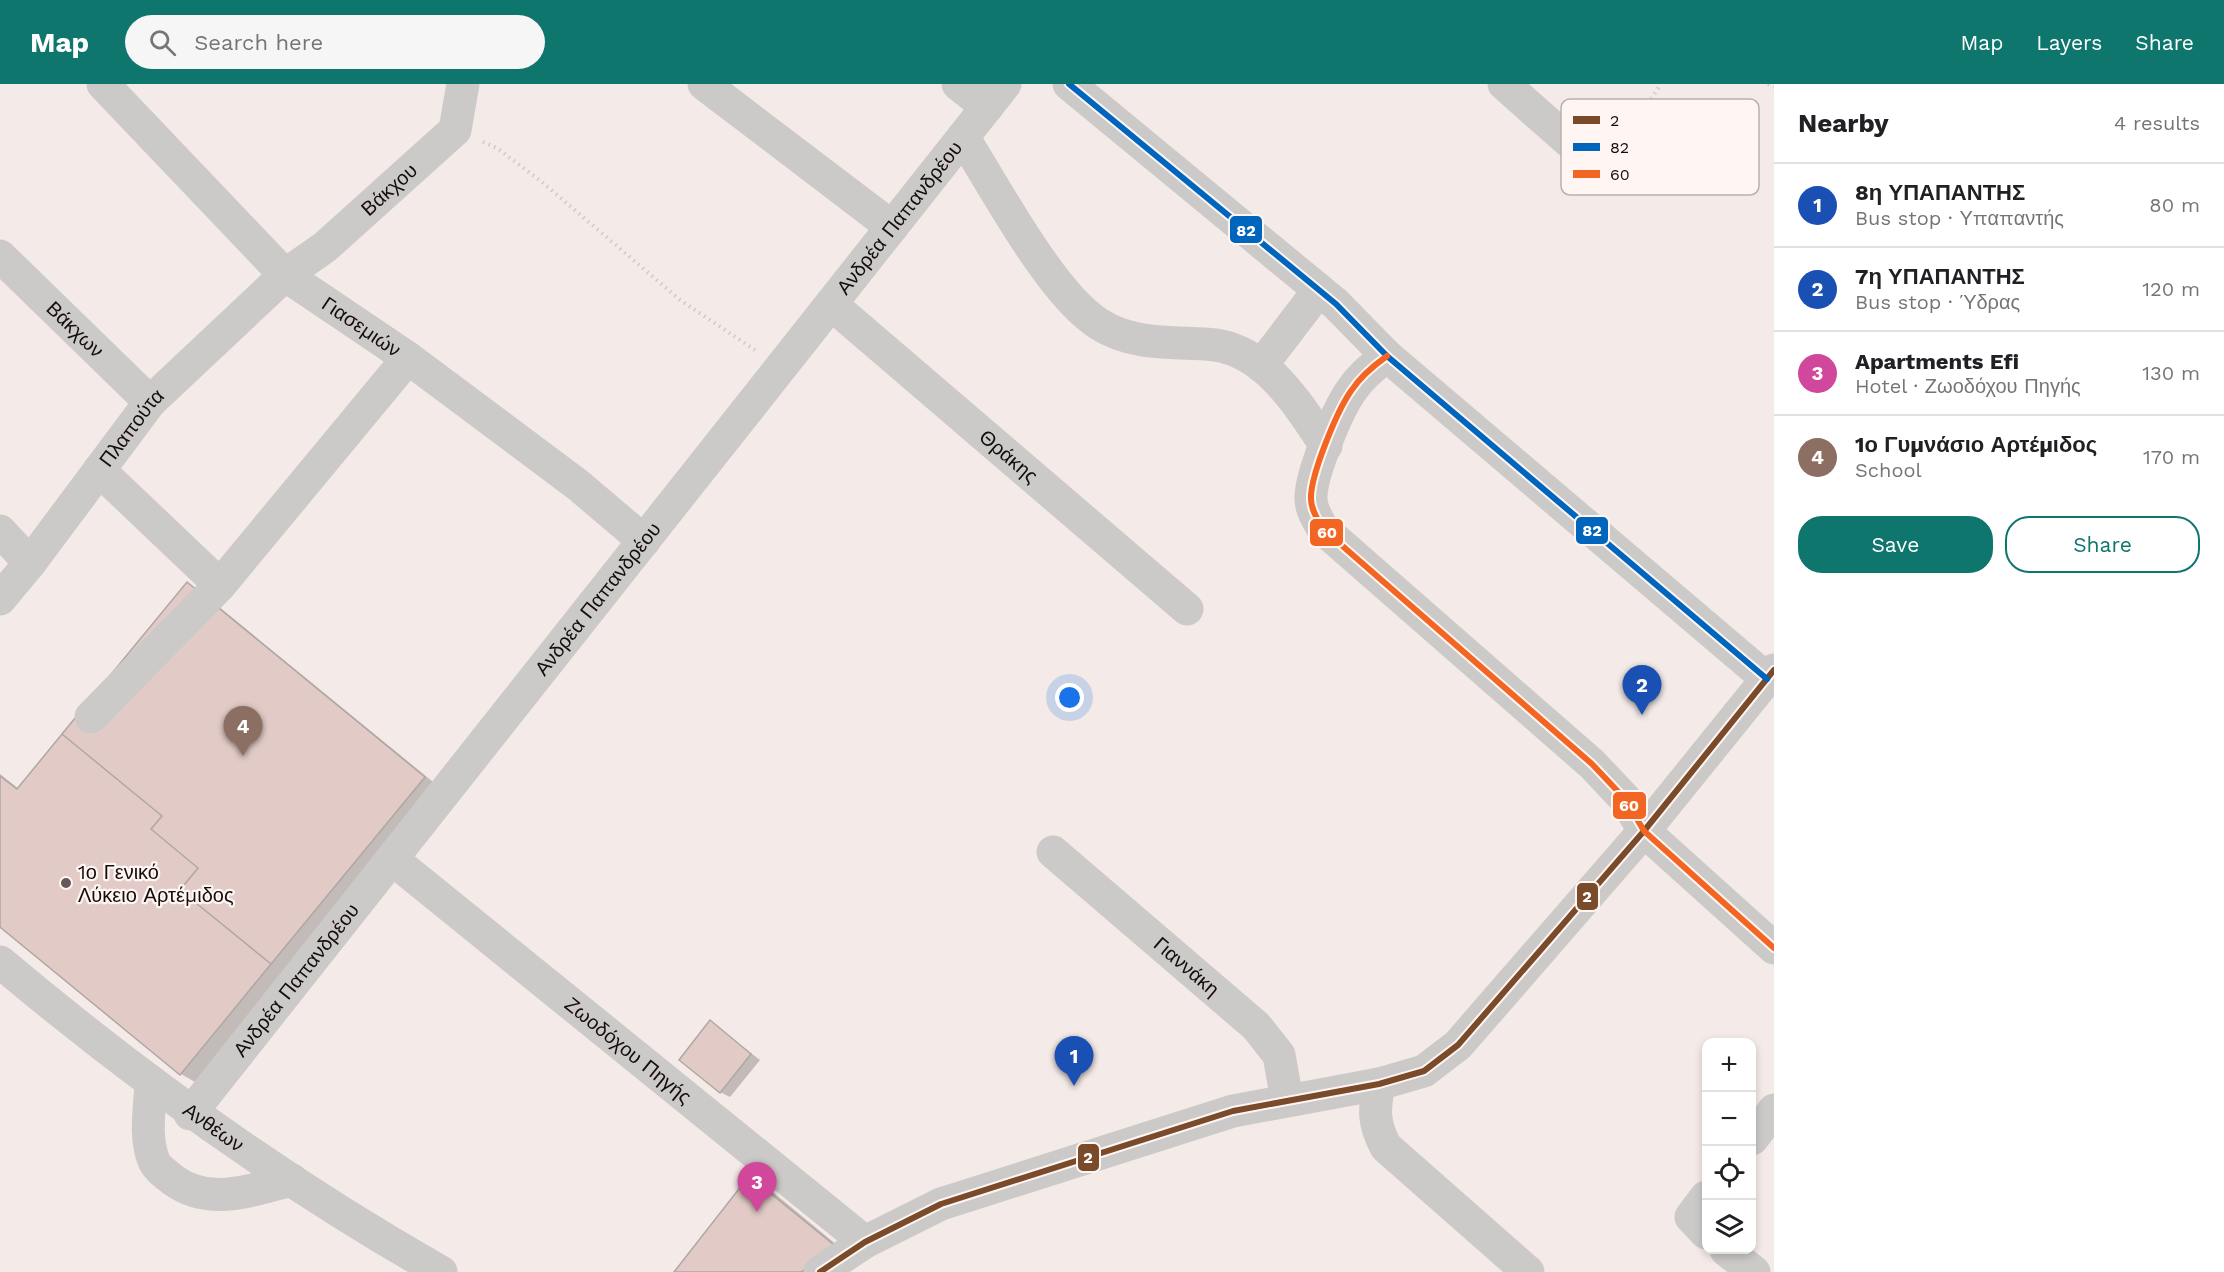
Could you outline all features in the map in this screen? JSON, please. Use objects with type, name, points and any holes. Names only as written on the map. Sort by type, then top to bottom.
[{"type":"street","name":"Γιασεμιών","points":[[103,84],[285,275],[408,358],[578,485],[644,541]]},
{"type":"street","points":[[455,130],[462,84]]},
{"type":"street","points":[[704,84],[892,227]]},
{"type":"street","points":[[958,84],[996,95]]},
{"type":"street","points":[[820,1272],[865,1242],[941,1204],[1023,1176],[1233,1111],[1379,1084],[1424,1071],[1458,1045],[1644,831],[1771,674],[1387,356],[1319,290],[1069,84]]},
{"type":"street","points":[[1504,84],[1561,134]]},
{"type":"street","name":"Ανδρέα Παπανδρέου","points":[[190,1114],[996,95]]},
{"type":"street","name":"Βάκχου","points":[[285,275],[333,239],[455,130]]},
{"type":"street","points":[[963,137],[1044,265],[1076,304],[1100,324],[1136,340],[1161,344],[1208,344],[1229,348],[1261,366],[1287,389],[1326,446]]},
{"type":"street","name":"Βάκχων","points":[[0,256],[150,402]]},
{"type":"street","name":"Πλαπούτα","points":[[0,599],[30,563],[150,402],[285,275]]},
{"type":"street","points":[[1261,366],[1319,290]]},
{"type":"street","name":"Θράκης","points":[[831,304],[1186,609]]},
{"type":"street","points":[[1387,356],[1365,373],[1349,393],[1314,477],[1311,500],[1314,514],[1323,529],[1592,764],[1626,800],[1644,831],[1774,948]]},
{"type":"street","points":[[91,717],[220,585],[408,358]]},
{"type":"street","points":[[99,470],[220,585]]},
{"type":"street","points":[[0,531],[30,563]]},
{"type":"street","name":"Γιαννάκη","points":[[1053,852],[1256,1026],[1279,1055],[1287,1100]]},
{"type":"street","name":"Ζωοδόχου Πηγής","points":[[392,860],[865,1242]]},
{"type":"street","name":"Ανθέων","points":[[0,962],[190,1114],[388,1242],[441,1272]]},
{"type":"street","points":[[151,1083],[148,1136],[154,1162],[180,1185],[199,1193],[220,1196],[292,1180]]},
{"type":"street","points":[[1379,1084],[1375,1109],[1377,1130],[1386,1147],[1528,1272]]},
{"type":"street","points":[[1756,1134],[1774,1110]]},
{"type":"street","points":[[1731,1254],[1754,1272]]},
{"type":"path","points":[[1651,99],[1661,84]]},
{"type":"path","points":[[1768,84],[1774,87]]},
{"type":"path","points":[[455,130],[497,148],[542,182],[680,300],[781,368]]},
{"type":"building","points":[[187,582],[425,777],[271,964],[180,890],[198,868],[151,829],[162,816],[62,734]]},
{"type":"building","points":[[62,734],[162,816],[151,829],[198,868],[180,890],[271,964],[180,1075],[0,927],[0,776],[17,789]]},
{"type":"building","points":[[710,1020],[751,1054],[720,1093],[679,1060]]},
{"type":"building","points":[[749,1176],[839,1249],[801,1272],[674,1272]]},
{"type":"transit line","name":"82","points":[[1069,84],[1336,304],[1387,356],[1767,679]]},
{"type":"transit line","name":"60","points":[[1387,356],[1367,372],[1345,400],[1325,444],[1315,475],[1311,499],[1313,511],[1323,529],[1592,764],[1626,800],[1644,831],[1774,948]]},
{"type":"transit line","name":"2","points":[[820,1272],[865,1242],[941,1204],[1233,1111],[1379,1084],[1424,1071],[1458,1045],[1644,831],[1774,670]]},
{"type":"place","name":"7η ΥΠΑΠΑΝΤΗΣ","points":[[1642,715]]},
{"type":"place","name":"1ο Γυμνάσιο Αρτέμιδος","points":[[243,756]]},
{"type":"place","name":"1ο Γενικό Λύκειο Αρτέμιδος","points":[[66,883]]},
{"type":"place","name":"8η ΥΠΑΠΑΝΤΗΣ","points":[[1074,1086]]},
{"type":"place","name":"Apartments Efi","points":[[757,1212]]}]
